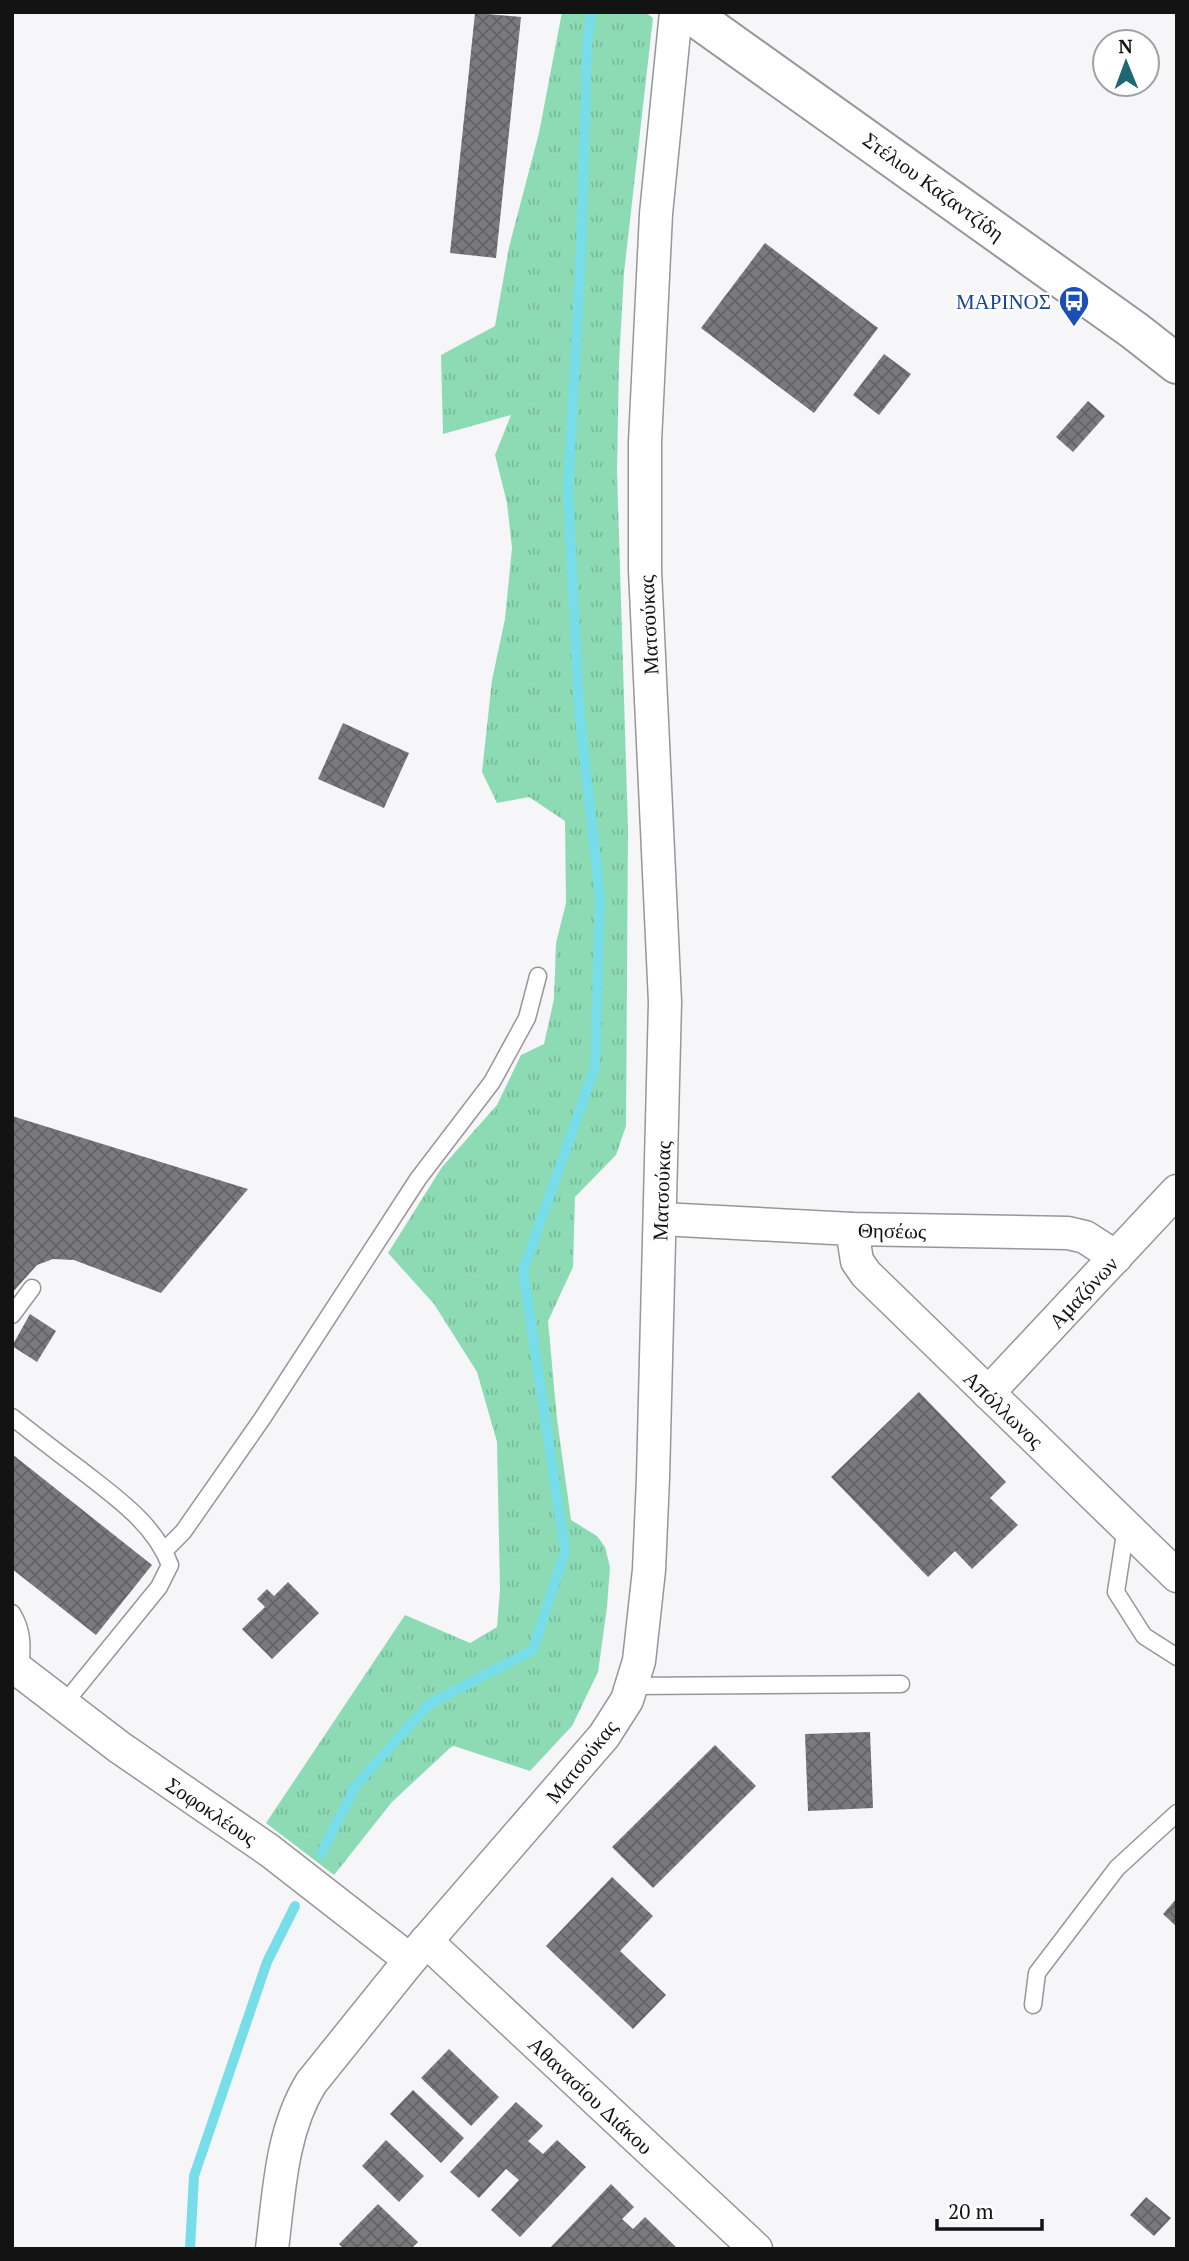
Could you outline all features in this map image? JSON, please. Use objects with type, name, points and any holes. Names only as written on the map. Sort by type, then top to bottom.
[{"type":"main road","name":"Στέλιου Καζαντζίδη","points":[[688,12],[1177,364]]},
{"type":"street","name":"Ματσούκας","points":[[272,2249],[285,2152],[300,2101],[311,2083],[418,1950],[604,1736],[633,1686],[643,1634],[649,1570],[661,1219],[664,1002],[645,570],[645,442],[656,214],[676,12]]},
{"type":"street","name":"Αμαζόνων","points":[[988,1393],[1177,1191]]},
{"type":"street","name":"Θησέως","points":[[661,1219],[852,1229],[1068,1233],[1086,1237],[1116,1257]]},
{"type":"street","name":"Απόλλωνος","points":[[852,1229],[857,1261],[866,1274],[1177,1576]]},
{"type":"street","name":"Σοφοκλέους","points":[[16,1668],[165,1779],[418,1950]]},
{"type":"street","name":"Αθανασίου Διάκου","points":[[418,1950],[757,2249]]},
{"type":"lane","points":[[164,1551],[183,1532],[254,1431],[418,1179],[492,1082],[527,1018],[538,976]]},
{"type":"lane","points":[[12,1315],[32,1288]]},
{"type":"lane","points":[[12,1417],[126,1505],[153,1534],[170,1564],[159,1587],[63,1705]]},
{"type":"lane","points":[[1126,1527],[1116,1592],[1144,1636],[1177,1657]]},
{"type":"lane","points":[[12,1613],[19,1624],[22,1641],[16,1668]]},
{"type":"lane","points":[[633,1686],[901,1684]]},
{"type":"lane","points":[[1033,2005],[1037,1973],[1117,1868],[1177,1813]]},
{"type":"green space","points":[[562,12],[645,12],[653,18],[624,273],[619,363],[617,470],[628,828],[626,1126],[616,1155],[575,1197],[573,1267],[548,1321],[557,1419],[571,1520],[597,1536],[605,1547],[610,1567],[607,1607],[598,1672],[572,1726],[530,1771],[454,1746],[450,1748],[392,1802],[334,1875],[266,1823],[405,1615],[470,1643],[497,1627],[500,1590],[497,1442],[477,1372],[434,1304],[388,1253],[442,1167],[497,1105],[521,1055],[544,1044],[554,999],[556,943],[566,903],[565,821],[529,797],[497,803],[482,772],[492,680],[505,619],[512,548],[507,503],[495,455],[511,415],[443,434],[441,355],[495,326],[509,247],[539,133]]},
{"type":"building","points":[[475,13],[521,17],[496,258],[450,253]]},
{"type":"building","points":[[765,243],[878,328],[814,413],[701,328]]},
{"type":"building","points":[[884,354],[911,374],[879,415],[853,395]]},
{"type":"building","points":[[1088,401],[1105,416],[1073,452],[1056,437]]},
{"type":"building","points":[[343,723],[409,753],[384,808],[318,779]]},
{"type":"building","points":[[12,1116],[248,1189],[161,1293],[74,1260],[53,1259],[37,1265],[12,1293]]},
{"type":"building","points":[[30,1314],[56,1331],[37,1362],[12,1346]]},
{"type":"building","points":[[919,1392],[1006,1482],[990,1498],[1018,1525],[972,1569],[955,1551],[928,1577],[831,1477]]},
{"type":"building","points":[[12,1454],[152,1565],[96,1635],[12,1569]]},
{"type":"building","points":[[288,1582],[319,1613],[272,1659],[242,1629],[265,1607],[257,1599],[267,1589],[274,1596]]},
{"type":"building","points":[[870,1732],[873,1808],[808,1811],[805,1734]]},
{"type":"building","points":[[715,1745],[756,1786],[653,1888],[612,1847]]},
{"type":"building","points":[[612,1877],[653,1916],[620,1951],[666,1995],[633,2029],[546,1946]]},
{"type":"building","points":[[1177,1898],[1177,1927],[1163,1914]]},
{"type":"building","points":[[449,2049],[499,2097],[471,2126],[421,2078]]},
{"type":"building","points":[[413,2090],[464,2138],[441,2163],[390,2114]]},
{"type":"building","points":[[516,2102],[543,2126],[528,2141],[543,2154],[557,2140],[586,2167],[520,2237],[491,2210],[519,2180],[506,2169],[479,2198],[450,2172]]},
{"type":"building","points":[[386,2140],[424,2176],[399,2202],[362,2166]]},
{"type":"building","points":[[611,2184],[634,2207],[622,2219],[633,2229],[645,2217],[678,2249],[549,2249]]},
{"type":"building","points":[[1146,2197],[1171,2218],[1154,2236],[1130,2215]]},
{"type":"building","points":[[378,2204],[418,2242],[411,2249],[344,2249],[339,2244]]},
{"type":"waterway","points":[[321,1854],[356,1785],[429,1704],[533,1650],[565,1551],[523,1271],[595,1067],[600,899],[579,709],[568,491],[581,251],[587,47],[591,12]]},
{"type":"waterway","points":[[190,2249],[194,2176],[267,1962],[295,1906]]},
{"type":"place","name":"ΜΑΡΙΝΟΣ","points":[[1074,328]]}]
